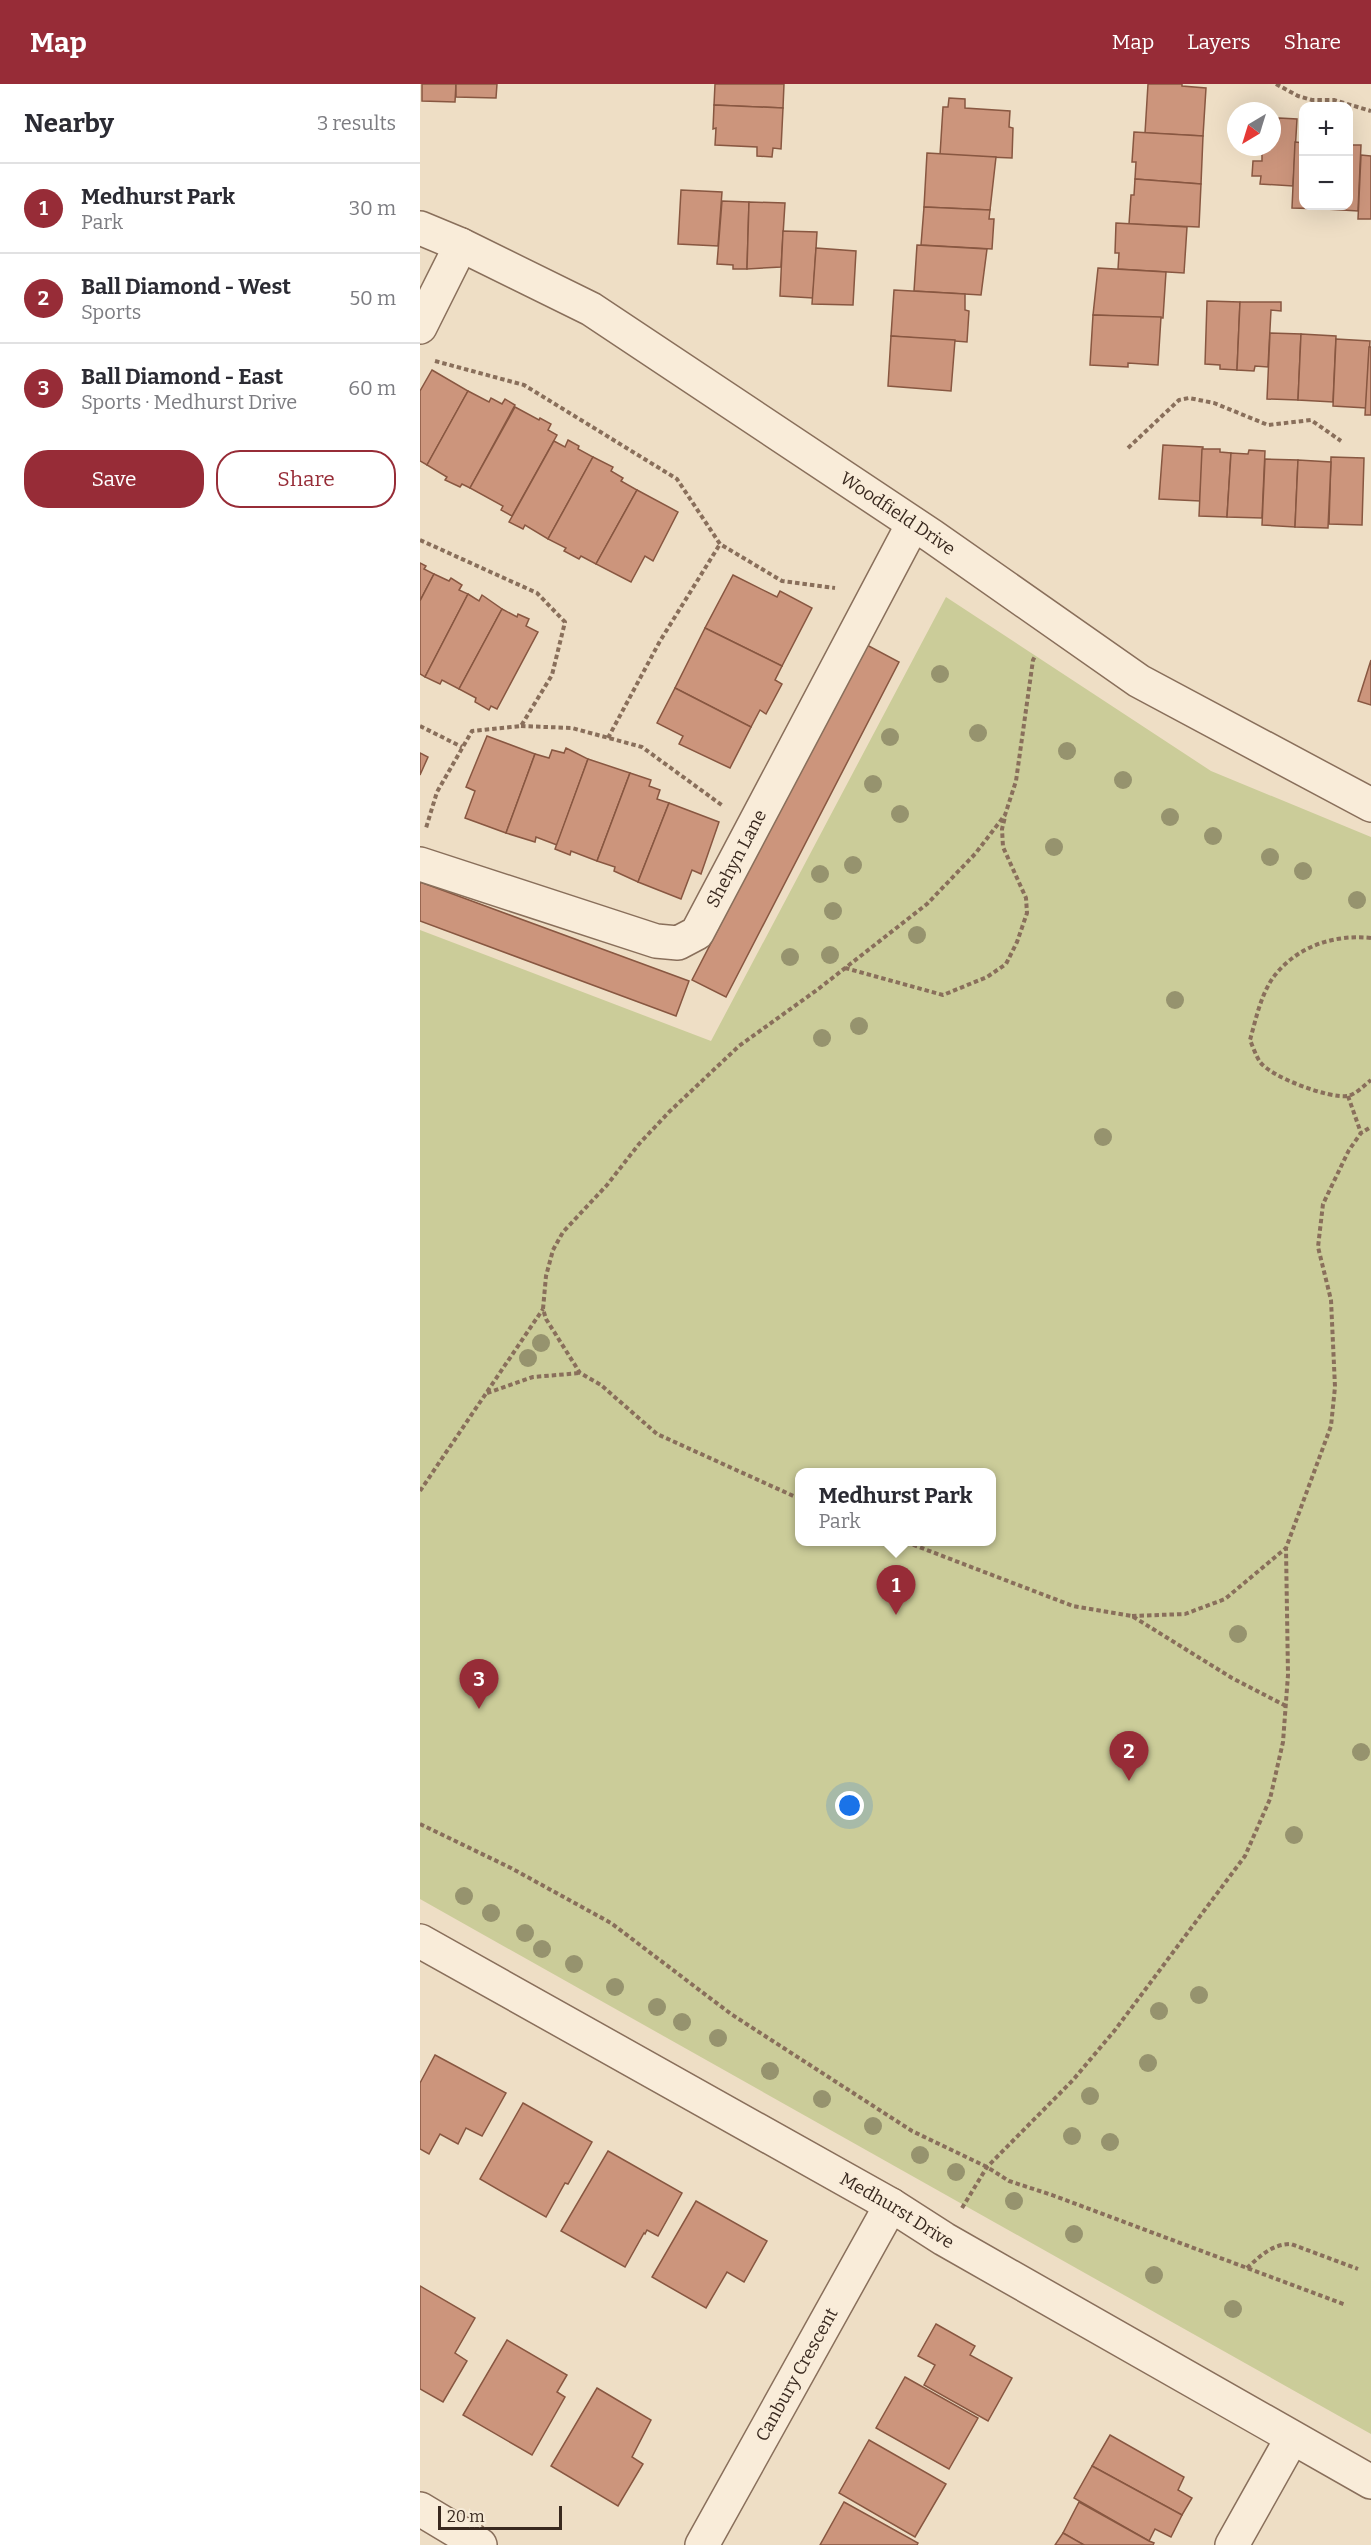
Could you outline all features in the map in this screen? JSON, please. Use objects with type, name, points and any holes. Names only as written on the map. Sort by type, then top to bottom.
[{"type":"street","name":"Woodfield Drive","points":[[420,228],[461,245],[591,309],[913,524],[1139,681],[1371,805]]},
{"type":"street","points":[[420,327],[461,245]]},
{"type":"street","name":"Shehyn Lane","points":[[422,851],[656,941],[678,944],[697,933],[913,524]]},
{"type":"street","name":"Medhurst Drive","points":[[420,1941],[891,2205],[944,2239],[1371,2482]]},
{"type":"street","name":"Canbury Crescent","points":[[702,2545],[891,2205]]},
{"type":"street","points":[[1232,2545],[1292,2438]]},
{"type":"street","points":[[420,2509],[480,2545]]},
{"type":"path","points":[[1276,84],[1298,96],[1312,100],[1334,100],[1371,111]]},
{"type":"path","points":[[431,360],[524,385],[677,479],[720,544],[782,581],[875,593]]},
{"type":"path","points":[[1128,448],[1179,400],[1190,398],[1214,403],[1268,425],[1311,420],[1341,441]]},
{"type":"path","points":[[420,540],[537,593],[565,622],[552,675],[521,726]]},
{"type":"path","points":[[608,738],[660,640],[720,544]]},
{"type":"path","points":[[844,968],[943,995],[987,977],[1006,964],[1027,913],[1026,898],[1003,847],[1002,829],[1016,781],[1033,660],[1055,623]]},
{"type":"path","points":[[420,726],[462,747]]},
{"type":"path","points":[[422,851],[437,792],[472,731],[521,726],[572,728],[642,747],[752,828]]},
{"type":"path","points":[[795,1497],[657,1434],[601,1385],[580,1373],[546,1319],[543,1309],[546,1276],[553,1250],[563,1232],[607,1185],[639,1144],[669,1112],[739,1046],[927,904],[975,854],[1005,814]]},
{"type":"path","points":[[1371,938],[1331,939],[1297,956],[1275,975],[1262,999],[1250,1040],[1260,1062],[1268,1070],[1320,1093],[1348,1096],[1371,1080]]},
{"type":"path","points":[[1348,1096],[1361,1133]]},
{"type":"path","points":[[944,2239],[987,2167],[1059,2095],[1115,2030],[1245,1856],[1270,1799],[1283,1742],[1288,1675],[1286,1548],[1331,1426],[1335,1387],[1332,1300],[1318,1247],[1323,1204],[1349,1150],[1361,1133],[1371,1127]]},
{"type":"path","points":[[420,1491],[543,1309]]},
{"type":"path","points":[[486,1394],[533,1377],[580,1373]]},
{"type":"path","points":[[916,1546],[1073,1606],[1132,1616],[1185,1614],[1225,1599],[1267,1567],[1286,1548]]},
{"type":"path","points":[[1132,1616],[1232,1678],[1286,1706]]},
{"type":"path","points":[[420,1824],[511,1868],[611,1923],[740,2020],[912,2130],[987,2167],[1009,2181],[1346,2305]]},
{"type":"path","points":[[1247,2268],[1266,2251],[1281,2244],[1291,2244],[1358,2269]]},
{"type":"green space","points":[[946,597],[1211,771],[1371,837],[1371,2434],[420,1899],[420,930],[711,1041]]},
{"type":"building","points":[[422,84],[456,84],[455,102],[422,101]]},
{"type":"building","points":[[456,84],[497,84],[496,98],[456,97]]},
{"type":"building","points":[[715,84],[784,84],[783,108],[714,105]]},
{"type":"building","points":[[1148,84],[1182,84],[1182,86],[1206,88],[1203,136],[1145,133]]},
{"type":"building","points":[[949,98],[965,99],[965,108],[1010,111],[1009,127],[1013,128],[1012,158],[940,155],[943,107],[948,107]]},
{"type":"building","points":[[714,105],[783,108],[781,149],[773,148],[772,157],[757,156],[757,147],[715,145]]},
{"type":"building","points":[[1281,118],[1297,119],[1293,186],[1260,184],[1261,176],[1252,176],[1253,161],[1262,161],[1262,156],[1281,156]]},
{"type":"building","points":[[1134,132],[1203,136],[1201,184],[1135,179],[1136,162],[1132,162]]},
{"type":"building","points":[[1295,142],[1299,142],[1299,208],[1292,208]]},
{"type":"building","points":[[1353,145],[1361,145],[1358,211],[1342,210],[1353,210]]},
{"type":"building","points":[[927,153],[996,157],[990,210],[924,207]]},
{"type":"building","points":[[1361,155],[1371,156],[1371,219],[1358,219]]},
{"type":"building","points":[[1135,179],[1201,184],[1199,227],[1129,224],[1131,195],[1134,195]]},
{"type":"building","points":[[681,190],[722,192],[718,246],[678,244]]},
{"type":"building","points":[[722,201],[749,202],[747,269],[733,269],[733,265],[717,264]]},
{"type":"building","points":[[749,202],[785,203],[781,267],[747,269]]},
{"type":"building","points":[[924,207],[990,210],[989,219],[994,219],[992,249],[921,245]]},
{"type":"building","points":[[1116,223],[1187,227],[1184,273],[1118,269],[1119,253],[1115,253]]},
{"type":"building","points":[[783,231],[817,232],[813,298],[780,296]]},
{"type":"building","points":[[917,245],[987,249],[981,295],[914,291]]},
{"type":"building","points":[[816,248],[856,251],[853,305],[812,304]]},
{"type":"building","points":[[1098,268],[1166,272],[1163,318],[1093,315]]},
{"type":"building","points":[[894,290],[965,294],[965,310],[969,311],[967,342],[891,336]]},
{"type":"building","points":[[1207,301],[1240,302],[1237,370],[1220,369],[1220,365],[1205,364]]},
{"type":"building","points":[[1240,302],[1281,302],[1281,311],[1271,310],[1268,367],[1255,366],[1254,371],[1237,370]]},
{"type":"building","points":[[1093,315],[1161,317],[1158,365],[1128,363],[1128,367],[1090,365]]},
{"type":"building","points":[[1270,333],[1301,334],[1298,400],[1267,399]]},
{"type":"building","points":[[1301,334],[1336,336],[1333,402],[1298,400]]},
{"type":"building","points":[[891,336],[955,340],[951,391],[888,386]]},
{"type":"building","points":[[1336,339],[1370,341],[1366,408],[1333,406]]},
{"type":"building","points":[[1369,347],[1371,347],[1371,415],[1365,415]]},
{"type":"building","points":[[432,370],[468,391],[427,465],[420,461],[420,391]]},
{"type":"building","points":[[468,391],[489,402],[491,398],[502,404],[505,399],[515,405],[470,488],[462,484],[460,487],[445,480],[447,477],[427,465]]},
{"type":"building","points":[[515,407],[551,424],[548,430],[557,435],[512,516],[501,510],[503,506],[470,488]]},
{"type":"building","points":[[568,440],[579,446],[578,449],[593,457],[548,539],[525,525],[523,529],[509,522],[554,441],[565,447]]},
{"type":"building","points":[[1163,445],[1203,447],[1200,501],[1159,499]]},
{"type":"building","points":[[1202,449],[1220,449],[1220,452],[1231,453],[1227,517],[1199,516]]},
{"type":"building","points":[[1249,450],[1265,451],[1262,518],[1227,517],[1231,453],[1248,454]]},
{"type":"building","points":[[593,457],[613,467],[611,471],[623,478],[621,481],[637,490],[596,564],[581,556],[579,559],[564,551],[566,548],[548,539]]},
{"type":"building","points":[[1331,457],[1364,458],[1362,525],[1329,524]]},
{"type":"building","points":[[1265,459],[1298,460],[1295,527],[1262,525]]},
{"type":"building","points":[[1298,460],[1331,462],[1328,528],[1295,527]]},
{"type":"building","points":[[637,490],[678,512],[653,561],[645,556],[631,582],[596,564]]},
{"type":"building","points":[[420,563],[426,566],[424,569],[434,574],[420,601]]},
{"type":"building","points":[[434,574],[449,581],[451,578],[462,585],[459,590],[468,594],[425,677],[420,674],[420,601]]},
{"type":"building","points":[[733,575],[777,597],[780,591],[812,608],[782,666],[705,628]]},
{"type":"building","points":[[468,594],[479,601],[482,595],[502,609],[459,689],[442,680],[440,684],[425,677]]},
{"type":"building","points":[[502,609],[517,617],[518,614],[529,619],[526,626],[538,632],[497,709],[491,706],[489,710],[475,702],[476,698],[459,689]]},
{"type":"building","points":[[705,628],[782,666],[775,680],[782,684],[766,714],[760,710],[751,727],[675,688]]},
{"type":"building","points":[[865,644],[899,662],[726,997],[692,980]]},
{"type":"building","points":[[1371,660],[1371,705],[1358,701]]},
{"type":"building","points":[[675,688],[751,727],[730,768],[679,744],[683,736],[657,723]]},
{"type":"building","points":[[487,736],[535,754],[506,833],[465,818],[475,791],[466,787]]},
{"type":"building","points":[[566,748],[588,759],[557,845],[536,837],[535,842],[506,833],[535,754],[549,758],[552,750],[564,753]]},
{"type":"building","points":[[420,753],[428,757],[420,775]]},
{"type":"building","points":[[588,759],[630,773],[597,861],[571,851],[570,855],[555,849]]},
{"type":"building","points":[[630,773],[651,780],[649,786],[660,790],[657,799],[669,803],[638,882],[614,871],[615,867],[597,861]]},
{"type":"building","points":[[669,803],[719,822],[701,874],[692,870],[681,899],[638,882]]},
{"type":"building","points":[[420,882],[689,981],[676,1016],[420,921]]},
{"type":"building","points":[[435,2055],[506,2093],[482,2136],[466,2128],[458,2144],[440,2134],[429,2154],[420,2149],[420,2083]]},
{"type":"building","points":[[523,2103],[592,2142],[546,2217],[480,2179]]},
{"type":"building","points":[[608,2151],[682,2193],[658,2236],[647,2230],[625,2267],[561,2231]]},
{"type":"building","points":[[696,2201],[767,2241],[744,2282],[727,2272],[706,2308],[652,2277]]},
{"type":"building","points":[[420,2286],[475,2318],[455,2353],[467,2361],[443,2402],[420,2389]]},
{"type":"building","points":[[936,2324],[975,2346],[970,2355],[1012,2378],[988,2421],[924,2385],[935,2365],[918,2356]]},
{"type":"building","points":[[507,2340],[567,2375],[557,2392],[565,2397],[532,2455],[463,2415]]},
{"type":"building","points":[[905,2377],[978,2418],[949,2469],[876,2428]]},
{"type":"building","points":[[597,2388],[651,2420],[632,2457],[643,2464],[618,2506],[551,2466]]},
{"type":"building","points":[[1110,2435],[1184,2477],[1178,2490],[1192,2498],[1182,2515],[1092,2466]]},
{"type":"building","points":[[869,2440],[946,2484],[915,2537],[839,2493]]},
{"type":"building","points":[[1092,2466],[1182,2515],[1171,2537],[1155,2529],[1149,2541],[1074,2498]]},
{"type":"building","points":[[844,2502],[918,2543],[917,2545],[820,2545]]},
{"type":"building","points":[[1079,2502],[1154,2543],[1153,2545],[1084,2545],[1063,2533]]},
{"type":"building","points":[[1063,2533],[1084,2545],[1055,2545]]},
{"type":"place","name":"Medhurst Park","points":[[896,1615]]},
{"type":"place","name":"Ball Diamond - East","points":[[479,1709]]},
{"type":"place","name":"Ball Diamond - West","points":[[1129,1781]]}]
